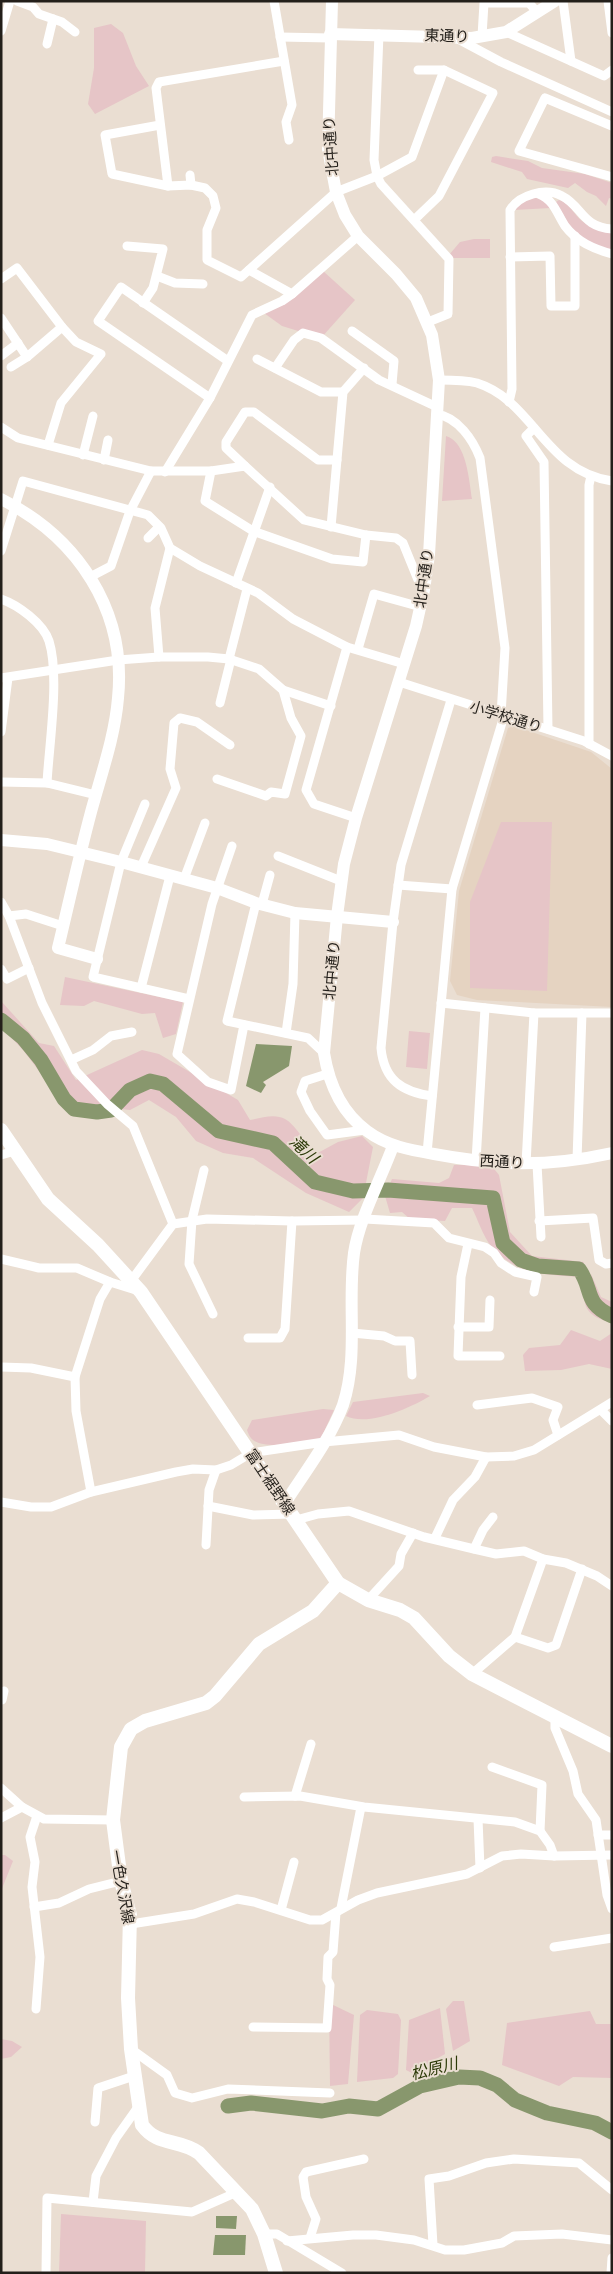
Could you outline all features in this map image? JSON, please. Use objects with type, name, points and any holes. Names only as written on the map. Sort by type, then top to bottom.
[{"type":"main road","name":"富士裾野線","points":[[1,1130],[8,1153],[48,1199],[98,1245],[141,1292],[338,1583],[368,1600],[400,1610],[414,1618],[449,1656],[472,1674],[612,1746]]},
{"type":"main road","name":"一色久沢線","points":[[276,2273],[264,2234],[252,2209],[235,2194],[199,2153],[190,2146],[156,2139],[148,2134],[142,2125],[131,2049],[128,1998],[131,1924],[121,1881],[113,1820],[121,1747],[131,1729],[146,1721],[206,1703],[215,1696],[259,1644],[312,1610],[338,1583]]},
{"type":"street","points":[[1,31],[10,1]]},
{"type":"street","points":[[17,1],[33,7],[39,14],[62,22],[75,32]]},
{"type":"street","points":[[274,1],[292,105],[286,122],[289,140]]},
{"type":"street","name":"北中通り","points":[[332,1],[328,149],[336,192],[345,215],[358,236],[396,274],[416,298],[428,322],[436,355],[439,380],[424,592],[399,682],[356,818],[341,881],[324,1053],[328,1074],[341,1104],[365,1130],[393,1146]]},
{"type":"street","name":"東通り","points":[[330,36],[379,34],[438,35],[456,38],[482,36],[506,32],[555,1]]},
{"type":"street","points":[[563,1],[570,61]]},
{"type":"street","points":[[608,1],[612,33]]},
{"type":"street","points":[[482,36],[484,3],[530,4],[538,13]]},
{"type":"street","points":[[47,44],[54,19]]},
{"type":"street","points":[[506,32],[604,76],[612,70]]},
{"type":"street","points":[[379,34],[374,160],[377,176],[381,184],[449,260],[448,314],[428,322]]},
{"type":"street","points":[[280,38],[330,36]]},
{"type":"street","points":[[456,38],[502,62],[612,112]]},
{"type":"street","points":[[168,186],[156,88],[159,82],[284,61]]},
{"type":"street","points":[[414,220],[439,196],[493,93],[444,70],[418,70]]},
{"type":"street","points":[[160,124],[105,135],[112,174],[168,186],[191,185],[205,188],[213,196],[216,208],[207,230],[207,260],[241,277],[336,192],[377,176],[412,157],[444,70]]},
{"type":"street","points":[[612,126],[545,98],[519,150],[612,176]]},
{"type":"street","points":[[190,174],[191,185]]},
{"type":"street","points":[[509,402],[512,389],[510,210],[513,205],[523,198],[549,193],[561,195],[592,223],[612,229]]},
{"type":"street","points":[[538,194],[551,202],[566,228],[574,236],[591,248],[612,254]]},
{"type":"street","points":[[166,472],[210,398],[252,315],[282,301],[292,294],[358,236]]},
{"type":"street","points":[[510,256],[550,256],[551,306],[575,306],[574,236]]},
{"type":"street","points":[[127,246],[163,250],[153,288],[143,303]]},
{"type":"street","points":[[1,279],[17,268],[62,328],[76,342],[101,354],[62,403],[48,445]]},
{"type":"street","points":[[249,270],[292,294]]},
{"type":"street","points":[[157,276],[175,283],[203,284]]},
{"type":"street","points":[[210,398],[98,320],[121,287],[228,362]]},
{"type":"street","points":[[1,318],[28,357]]},
{"type":"street","points":[[11,367],[28,357],[62,328]]},
{"type":"street","points":[[352,331],[394,361],[392,384]]},
{"type":"street","points":[[275,368],[294,340],[303,333],[321,338],[379,380],[392,384],[459,426],[475,445],[480,458],[505,648],[503,716],[452,889],[427,1153]]},
{"type":"street","points":[[1,356],[18,343]]},
{"type":"street","points":[[257,359],[321,392],[343,392]]},
{"type":"street","points":[[330,527],[343,392],[364,368]]},
{"type":"street","points":[[439,380],[476,383],[496,392],[509,402],[564,461],[591,476],[612,481]]},
{"type":"street","points":[[337,460],[318,460],[254,412],[245,412],[226,442],[226,448],[304,520],[366,535],[396,538],[403,543],[424,592]]},
{"type":"street","points":[[83,455],[93,416]]},
{"type":"street","points":[[1,427],[18,438],[151,471],[211,471],[245,466]]},
{"type":"street","points":[[534,428],[526,436],[544,462],[548,729]]},
{"type":"street","points":[[104,460],[108,440]]},
{"type":"street","points":[[90,577],[111,566],[130,511],[151,471]]},
{"type":"street","points":[[211,471],[206,501],[253,531],[332,559],[363,562],[366,535]]},
{"type":"street","points":[[590,744],[589,485],[591,476]]},
{"type":"street","points":[[1,550],[23,481],[148,515],[159,526],[170,548],[200,566],[258,593],[293,619],[347,647],[404,664]]},
{"type":"street","points":[[236,583],[270,487]]},
{"type":"street","points":[[1,499],[51,530],[73,553],[90,577],[104,603],[111,626],[118,660],[119,696],[116,715],[80,853],[58,948],[97,959]]},
{"type":"street","points":[[148,538],[159,526]]},
{"type":"street","points":[[159,657],[154,608],[170,548]]},
{"type":"street","points":[[220,703],[247,589]]},
{"type":"street","points":[[358,649],[374,594],[420,607]]},
{"type":"street","points":[[1,600],[25,611],[49,640],[54,670],[47,783]]},
{"type":"street","points":[[347,647],[306,790],[314,804],[356,818]]},
{"type":"street","points":[[1,732],[5,678],[118,660],[159,657],[230,659],[259,669],[283,690],[331,706]]},
{"type":"street","name":"小学校通り","points":[[399,682],[451,700],[548,729],[590,744],[612,756]]},
{"type":"street","points":[[217,779],[266,796],[271,792],[285,794],[301,736],[291,718],[283,690]]},
{"type":"street","points":[[432,1096],[407,1090],[398,1084],[389,1075],[382,1056],[392,922],[401,865],[451,700]]},
{"type":"street","points":[[141,868],[176,788],[170,769],[174,724],[180,718],[198,722],[230,745]]},
{"type":"street","points":[[1,782],[47,783],[96,795]]},
{"type":"street","points":[[146,804],[121,862],[93,977],[189,999]]},
{"type":"street","points":[[184,879],[205,823]]},
{"type":"street","points":[[1,840],[47,844],[121,862],[217,888],[259,904],[294,913],[392,922]]},
{"type":"street","points":[[232,846],[217,888],[177,1054],[208,1082],[231,1090],[244,1025]]},
{"type":"street","points":[[278,856],[341,881]]},
{"type":"street","points":[[141,988],[170,876]]},
{"type":"street","points":[[270,876],[259,904],[227,1021],[308,1038],[324,1053]]},
{"type":"street","points":[[398,885],[452,889]]},
{"type":"street","points":[[4,908],[63,926]]},
{"type":"street","points":[[4,908],[42,1003],[71,1060],[83,1080],[133,1126],[173,1224]]},
{"type":"street","points":[[286,1033],[293,984],[294,913]]},
{"type":"street","points":[[1,970],[7,979],[29,968]]},
{"type":"street","points":[[441,1003],[534,1013],[612,1013]]},
{"type":"street","points":[[476,1161],[485,1008]]},
{"type":"street","points":[[534,1013],[532,1164],[541,1237]]},
{"type":"street","points":[[577,1160],[582,1013]]},
{"type":"street","points":[[71,1060],[94,1050],[111,1036],[132,1032]]},
{"type":"street","points":[[328,1074],[305,1081],[301,1092],[310,1111],[327,1135],[365,1130]]},
{"type":"street","points":[[291,1512],[342,1406],[348,1386],[352,1333],[354,1254],[365,1218],[393,1146]]},
{"type":"street","name":"西通り","points":[[393,1146],[476,1161],[532,1164],[577,1160],[612,1153]]},
{"type":"street","points":[[204,1170],[192,1220],[189,1264],[214,1314]]},
{"type":"street","points":[[131,1281],[173,1224],[192,1220],[292,1221],[365,1218],[434,1223],[449,1238],[485,1247],[494,1253],[501,1264],[515,1272],[537,1278],[534,1292]]},
{"type":"street","points":[[539,1221],[593,1218],[599,1260],[606,1264],[612,1263]]},
{"type":"street","points":[[248,1338],[280,1338],[285,1329],[292,1221]]},
{"type":"street","points":[[468,1244],[461,1277],[458,1356],[500,1356]]},
{"type":"street","points":[[1,1259],[40,1268],[77,1268],[110,1282],[141,1292]]},
{"type":"street","points":[[91,1492],[76,1411],[75,1377],[100,1299],[110,1282]]},
{"type":"street","points":[[458,1327],[489,1327],[490,1300]]},
{"type":"street","points":[[352,1333],[410,1341],[412,1375]]},
{"type":"street","points":[[1,1367],[31,1368],[75,1377]]},
{"type":"street","points":[[477,1405],[532,1398],[558,1407],[553,1420],[558,1435]]},
{"type":"street","points":[[1,1502],[31,1508],[50,1507],[91,1492],[193,1469],[216,1470],[231,1465],[251,1453],[324,1442],[399,1435],[434,1447],[486,1457],[514,1456],[534,1450],[612,1402]]},
{"type":"street","points":[[600,1410],[612,1421]]},
{"type":"street","points":[[435,1538],[452,1500],[475,1477],[486,1457]]},
{"type":"street","points":[[206,1545],[209,1490],[216,1470]]},
{"type":"street","points":[[208,1506],[254,1515],[291,1512],[318,1514],[349,1511],[413,1533],[474,1549],[496,1554],[524,1551],[543,1559],[566,1563],[582,1569],[611,1585]]},
{"type":"street","points":[[474,1549],[483,1530],[493,1517]]},
{"type":"street","points":[[368,1600],[399,1566],[401,1554],[413,1533]]},
{"type":"street","points":[[472,1674],[515,1637],[543,1559]]},
{"type":"street","points":[[515,1637],[548,1648],[556,1645],[582,1569]]},
{"type":"street","points":[[555,1717],[555,1728],[574,1770],[578,1794],[596,1820],[600,1854],[611,1907]]},
{"type":"street","points":[[295,1796],[311,1744]]},
{"type":"street","points":[[492,1767],[542,1785],[540,1831]]},
{"type":"street","points":[[1,1788],[22,1807],[44,1819],[58,1821],[113,1820]]},
{"type":"street","points":[[244,1798],[295,1796],[361,1807],[515,1822],[540,1831],[550,1844],[554,1856]]},
{"type":"street","points":[[1,1818],[22,1807]]},
{"type":"street","points":[[253,2027],[327,2028],[330,1985],[327,1979],[328,1957],[333,1952],[338,1911],[361,1807]]},
{"type":"street","points":[[36,2009],[40,1937],[34,1907],[32,1886],[35,1862],[30,1837],[37,1816]]},
{"type":"street","points":[[478,1819],[480,1868]]},
{"type":"street","points":[[598,1835],[612,1834]]},
{"type":"street","points":[[131,1924],[194,1914],[237,1899],[254,1902],[310,1920],[322,1920],[377,1893],[467,1874],[502,1856],[521,1854],[554,1856],[612,1854]]},
{"type":"street","points":[[281,1910],[294,1862]]},
{"type":"street","points":[[34,1907],[59,1903],[90,1889],[121,1881]]},
{"type":"street","points":[[554,1947],[612,1938]]},
{"type":"street","points":[[131,2049],[167,2075],[176,2093],[192,2098],[228,2089],[330,2093]]},
{"type":"street","points":[[95,2122],[98,2088],[134,2076]]},
{"type":"street","points":[[93,2202],[96,2176],[116,2138],[138,2107]]},
{"type":"street","points":[[433,2244],[429,2179],[449,2176],[486,2163],[514,2158],[578,2163],[612,2190]]},
{"type":"street","points":[[310,2238],[316,2219],[306,2197],[302,2177],[306,2172],[364,2159]]},
{"type":"street","points":[[46,2273],[47,2198],[192,2212],[235,2194]]},
{"type":"street","points":[[264,2234],[277,2234],[329,2270],[342,2273]]},
{"type":"street","points":[[287,2242],[310,2238],[376,2235],[433,2244],[445,2250],[464,2250],[502,2243],[514,2236],[562,2234],[612,2240],[612,2244]]},
{"type":"street","points":[[611,2273],[612,2258]]},
{"type":"shaded area","points":[[111,24],[123,33],[136,66],[149,86],[95,114],[88,104],[94,68],[94,28]]},
{"type":"shaded area","points":[[492,157],[528,161],[542,168],[585,174],[612,183],[612,199],[609,198],[606,206],[596,196],[575,183],[568,188],[527,179],[522,172],[491,162]]},
{"type":"shaded area","points":[[530,198],[542,200],[551,208],[514,210]]},
{"type":"shaded area","points":[[559,200],[566,203],[585,223],[612,232],[612,251],[588,244],[569,225],[556,202]]},
{"type":"shaded area","points":[[474,239],[490,239],[490,258],[452,258],[449,255],[460,242]]},
{"type":"shaded area","points":[[323,271],[355,300],[321,338],[282,326],[264,313]]},
{"type":"shaded area","points":[[446,436],[453,440],[463,454],[472,499],[442,501]]},
{"type":"shaded area","points":[[514,726],[591,752],[612,769],[612,1007],[477,1000],[457,995],[450,981],[459,891],[508,728]]},
{"type":"shaded area","points":[[501,822],[552,822],[547,991],[470,988],[470,902]]},
{"type":"shaded area","points":[[65,977],[183,1002],[176,1034],[163,1038],[155,1013],[142,1014],[94,1001],[84,1006],[60,1005]]},
{"type":"shaded area","points":[[1,1001],[39,1043],[54,1046],[76,1080],[142,1050],[159,1054],[238,1100],[250,1120],[272,1116],[285,1119],[297,1130],[314,1155],[338,1142],[362,1136],[373,1147],[363,1198],[349,1212],[306,1193],[253,1158],[223,1153],[196,1141],[176,1117],[149,1100],[130,1110],[84,1105],[71,1100],[48,1083],[23,1050],[1,1027]]},
{"type":"shaded area","points":[[409,1031],[430,1033],[427,1069],[406,1067]]},
{"type":"shaded area","points":[[256,1044],[292,1046],[289,1066],[263,1082],[266,1085],[261,1093],[246,1086]]},
{"type":"shaded area","points":[[454,1165],[491,1165],[499,1175],[510,1232],[532,1256],[584,1262],[579,1277],[532,1272],[511,1263],[501,1256],[488,1242],[472,1208],[452,1208],[445,1221],[410,1219],[402,1212],[390,1213],[385,1196],[392,1179],[439,1183],[449,1178]]},
{"type":"shaded area","points":[[591,1274],[601,1297],[612,1302],[612,1323],[595,1316],[586,1306],[584,1295]]},
{"type":"shaded area","points":[[571,1330],[600,1341],[612,1333],[612,1369],[589,1364],[561,1370],[525,1371],[523,1355],[529,1348],[560,1345]]},
{"type":"shaded area","points":[[423,1393],[430,1396],[412,1406],[389,1415],[366,1419],[355,1419],[346,1416],[353,1402]]},
{"type":"shaded area","points":[[323,1409],[334,1410],[320,1440],[276,1445],[259,1443],[250,1437],[247,1430],[252,1420]]},
{"type":"shaded area","points":[[1,1855],[5,1855],[13,1861],[1,1891]]},
{"type":"shaded area","points":[[453,2001],[464,2001],[470,2041],[453,2051],[446,2009]]},
{"type":"shaded area","points":[[329,2003],[354,2015],[348,2084],[330,2086]]},
{"type":"shaded area","points":[[440,2008],[445,2054],[412,2073],[406,2070],[409,2020]]},
{"type":"shaded area","points":[[367,2010],[398,2014],[401,2020],[398,2074],[393,2078],[357,2082],[360,2015]]},
{"type":"shaded area","points":[[590,2011],[596,2024],[612,2024],[612,2078],[573,2077],[559,2086],[502,2065],[507,2023]]},
{"type":"shaded area","points":[[1,2039],[12,2041],[22,2047],[11,2057],[1,2059]]},
{"type":"shaded area","points":[[61,2214],[146,2221],[145,2273],[59,2273]]},
{"type":"shaded area","points":[[216,2216],[237,2216],[236,2229],[216,2228]]},
{"type":"shaded area","points":[[215,2235],[246,2235],[245,2255],[213,2255]]},
{"type":"waterway","name":"滝川","points":[[1,1020],[23,1038],[41,1060],[64,1099],[74,1109],[97,1112],[111,1110],[130,1090],[150,1081],[163,1084],[219,1131],[273,1143],[315,1182],[353,1191],[388,1190],[493,1198],[503,1243],[521,1260],[538,1266],[579,1269],[593,1301],[603,1311],[612,1316]]},
{"type":"waterway","name":"松原川","points":[[228,2106],[251,2103],[322,2111],[349,2106],[378,2109],[420,2086],[459,2077],[480,2078],[497,2085],[515,2100],[547,2113],[595,2123],[612,2132]]}]
